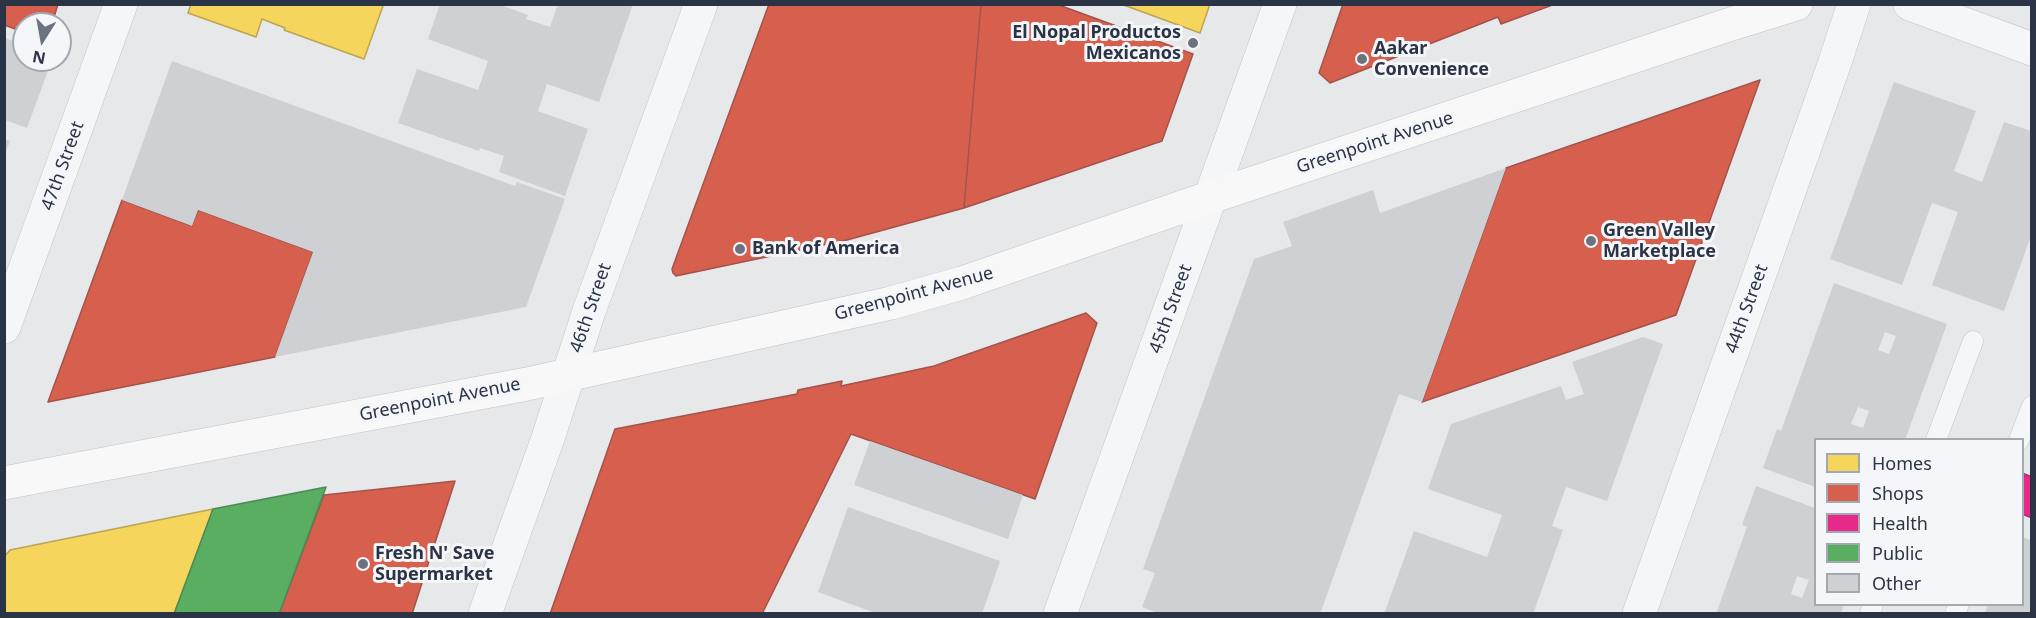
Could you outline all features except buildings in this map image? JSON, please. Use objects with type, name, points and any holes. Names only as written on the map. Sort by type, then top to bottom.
[{"type":"main road","name":"Greenpoint Avenue","points":[[4,483],[569,375],[891,303],[963,283],[1211,197],[1796,4]]},
{"type":"street","name":"47th Street","points":[[4,327],[121,4]]},
{"type":"street","name":"46th Street","points":[[485,614],[593,300],[701,4]]},
{"type":"street","name":"45th Street","points":[[1060,614],[1280,4]]},
{"type":"street","name":"44th Street","points":[[1639,614],[1854,4]]},
{"type":"street","points":[[1910,4],[2031,49]]},
{"type":"lane","points":[[1937,438],[1972,341]]},
{"type":"lane","points":[[2020,438],[2031,406]]},
{"type":"place","name":"El Nopal Productos Mexicanos","points":[[1193,43]]},
{"type":"place","name":"Aakar Convenience","points":[[1362,59]]},
{"type":"place","name":"Green Valley Marketplace","points":[[1591,241]]},
{"type":"place","name":"Bank of America","points":[[740,249]]},
{"type":"place","name":"Fresh N' Save Supermarket","points":[[363,564]]}]
